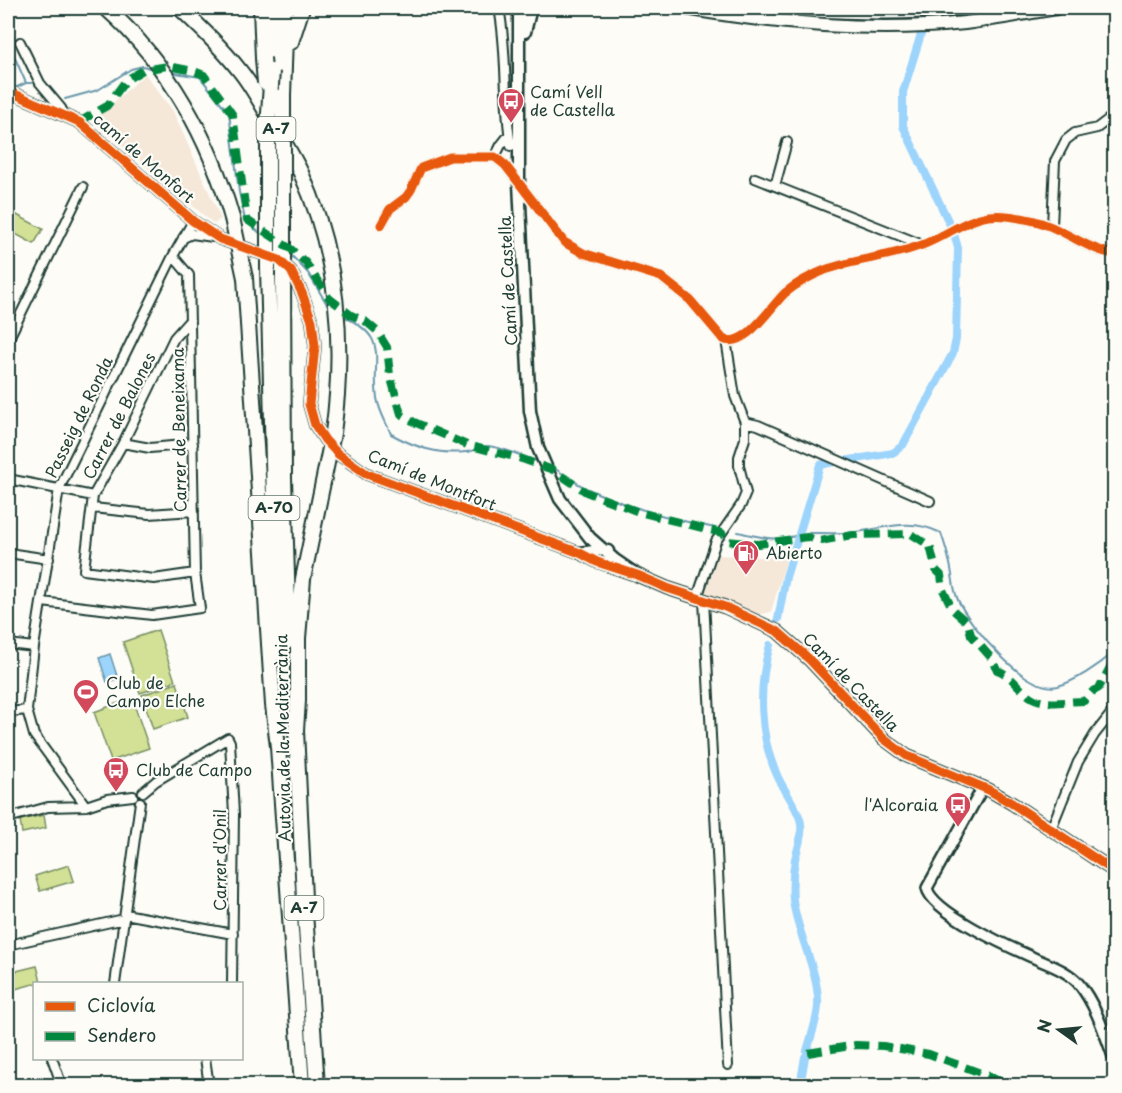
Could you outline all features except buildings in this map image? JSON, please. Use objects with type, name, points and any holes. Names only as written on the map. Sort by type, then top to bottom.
[{"type":"highway","name":"Autovia de la Mediterrània","points":[[106,8],[134,35],[169,81],[206,145],[232,218],[245,278],[273,705],[302,1086]]},
{"type":"highway","name":"Autovia de la Mediterrània","points":[[180,8],[240,71],[295,160],[310,196],[327,250],[337,308],[338,397],[333,433],[308,550],[298,638],[297,730],[304,898],[317,1086]]},
{"type":"highway","points":[[261,8],[262,58],[268,127]]},
{"type":"highway","name":"A-70","points":[[273,8],[278,69],[283,94],[285,513],[292,702],[297,730]]},
{"type":"highway","name":"A-70","points":[[278,747],[280,702],[268,268],[268,127],[286,8]]},
{"type":"highway","points":[[278,69],[302,8]]},
{"type":"highway","points":[[686,8],[783,22],[854,27],[964,23],[1056,8]]},
{"type":"highway","points":[[785,8],[842,11],[957,8]]},
{"type":"main road","name":"Camí de Castella","points":[[519,8],[521,65],[519,183],[530,411],[538,448],[548,475],[566,509],[590,538],[605,551],[640,573],[678,587],[696,598],[749,617],[777,631],[809,659],[884,739],[906,756],[983,787],[1013,804],[1114,871]]},
{"type":"main road","name":"Camí de Castella","points":[[521,65],[531,8]]},
{"type":"main road","name":"Camí de Castella","points":[[557,492],[582,520],[640,573]]},
{"type":"main road","points":[[582,520],[605,551]]},
{"type":"main road","points":[[580,553],[605,551]]},
{"type":"main road","points":[[597,562],[605,551]]},
{"type":"street","points":[[499,8],[506,54],[507,126],[511,146]]},
{"type":"street","points":[[20,42],[40,83],[62,108],[64,114]]},
{"type":"street","name":"camí de Monfort","points":[[8,91],[79,122],[193,221]]},
{"type":"street","points":[[1052,226],[1055,161],[1066,140],[1075,133],[1097,128],[1114,115]]},
{"type":"street","points":[[495,157],[509,135]]},
{"type":"street","points":[[775,186],[787,142]]},
{"type":"street","points":[[381,225],[390,209],[411,190],[421,168],[450,157],[495,157],[505,165],[564,242],[583,253],[661,277],[690,300],[729,342],[738,340],[758,324],[785,294],[804,279],[844,264],[902,252],[923,245],[990,216],[1034,221],[1052,226],[1092,248],[1114,254]]},
{"type":"street","points":[[755,178],[923,245]]},
{"type":"street","points":[[8,340],[83,187]]},
{"type":"street","name":"Passeig de Ronda","points":[[86,806],[34,735],[27,710],[34,647],[58,489],[173,256],[193,221]]},
{"type":"street","name":"Camí de Montfort","points":[[193,221],[220,239],[279,260],[291,271],[312,321],[315,346],[309,404],[315,425],[324,440],[338,454],[367,474],[580,553],[597,562],[640,573]]},
{"type":"street","points":[[183,238],[192,234],[220,239]]},
{"type":"street","name":"Carrer de Beneixama","points":[[42,602],[152,615],[200,608],[195,573],[189,275],[173,256]]},
{"type":"street","name":"Carrer de Balones","points":[[190,321],[174,338],[123,443],[93,496],[84,570],[154,579],[195,573]]},
{"type":"street","points":[[726,340],[735,396],[745,422],[745,439],[739,457],[739,466],[746,493],[741,505],[716,541],[696,598],[728,1065]]},
{"type":"street","points":[[745,422],[758,424],[930,501]]},
{"type":"street","points":[[123,443],[150,448],[194,444]]},
{"type":"street","name":"Carrer de Balones","points":[[8,478],[93,496]]},
{"type":"street","points":[[93,508],[149,514],[194,511]]},
{"type":"street","points":[[580,553],[585,550],[590,538]]},
{"type":"street","points":[[8,553],[49,559]]},
{"type":"street","points":[[8,644],[34,647]]},
{"type":"street","points":[[8,712],[27,710]]},
{"type":"street","points":[[1051,829],[1078,762],[1095,734],[1114,710]]},
{"type":"street","name":"Carrer d'Onil","points":[[143,792],[156,781],[228,738],[234,814],[231,982]]},
{"type":"street","points":[[983,787],[927,888],[928,895],[940,907],[958,919],[1031,957],[1064,970],[1080,985],[1110,1036],[1114,1059]]},
{"type":"street","points":[[8,818],[48,807],[86,806],[133,796],[136,791],[143,792],[145,798],[140,802],[115,982]]},
{"type":"street","points":[[133,796],[134,800],[140,802]]},
{"type":"street","points":[[8,945],[124,917],[233,934]]},
{"type":"street","points":[[52,1060],[62,1086]]},
{"type":"street","points":[[205,1060],[210,1086]]},
{"type":"shaded area","points":[[145,74],[173,111],[221,219],[214,224],[93,121]]},
{"type":"shaded area","name":"Abierto","points":[[718,555],[787,558],[771,612],[756,615],[704,594]]},
{"type":"green space","points":[[15,214],[43,229],[34,244],[8,230]]},
{"type":"green space","points":[[158,630],[175,681],[140,693],[123,642]]},
{"type":"green space","points":[[177,683],[188,717],[153,729],[142,695]]},
{"type":"green space","points":[[132,698],[149,748],[111,761],[94,712]]},
{"type":"green space","points":[[44,815],[46,828],[22,833],[20,820]]},
{"type":"green space","points":[[69,865],[74,881],[40,891],[35,876]]},
{"type":"green space","points":[[37,966],[41,982],[33,982],[33,984],[8,991],[8,973]]},
{"type":"water","points":[[110,654],[118,679],[107,682],[99,658]]},
{"type":"waterway","points":[[922,31],[903,92],[903,126],[951,227]]},
{"type":"waterway","points":[[8,42],[26,83],[32,83]]},
{"type":"waterway","points":[[65,99],[98,90],[131,69],[143,66],[156,70]]},
{"type":"waterway","points":[[170,72],[200,77],[229,113],[245,220],[262,235]]},
{"type":"waterway","points":[[15,88],[26,83]]},
{"type":"waterway","points":[[8,102],[10,97]]},
{"type":"waterway","points":[[844,461],[893,453],[903,445],[953,353],[956,339],[958,248],[954,234]]},
{"type":"waterway","points":[[289,253],[308,273],[330,309]]},
{"type":"waterway","points":[[343,316],[358,324],[373,341],[376,350],[377,398],[391,434],[409,443],[436,451],[469,452],[488,446],[541,463]]},
{"type":"waterway","points":[[778,619],[786,577],[820,465],[838,461]]},
{"type":"waterway","points":[[552,467],[583,487],[619,502],[666,517],[715,528]]},
{"type":"waterway","points":[[809,533],[851,533],[900,525],[920,526],[941,533],[956,595],[974,626],[1000,656],[1015,669],[1045,686],[1058,686],[1072,680],[1113,653]]},
{"type":"waterway","points":[[738,532],[773,538],[795,536]]},
{"type":"waterway","points":[[770,645],[762,694],[764,728],[771,760],[798,813],[801,824],[795,859],[793,900],[818,994],[816,1017],[807,1051]]},
{"type":"waterway","points":[[800,1086],[805,1057]]},
{"type":"marked path","points":[[79,122],[107,106],[126,80],[143,70],[168,66],[204,75],[233,115],[247,220],[291,249],[306,263],[329,298],[377,331],[387,347],[390,375],[401,414],[414,422],[467,445],[522,459],[553,470],[586,492],[639,512],[722,533],[727,541],[758,544],[807,537],[820,541],[853,535],[911,534],[930,546],[936,570],[941,575],[943,590],[953,610],[968,623],[971,635],[993,660],[997,670],[1007,675],[1026,694],[1036,700],[1084,701],[1099,688],[1114,663]]},
{"type":"marked path","points":[[808,1053],[856,1045],[883,1046],[929,1054],[1016,1086]]},
{"type":"cycle path","points":[[8,91],[79,122],[193,221],[220,239],[279,260],[291,271],[312,321],[315,346],[309,404],[315,425],[338,454],[367,474],[580,553],[597,562],[725,607],[777,631],[809,659],[884,739],[907,756],[989,790],[1114,871]]},
{"type":"cycle path","points":[[381,225],[390,209],[406,197],[411,190],[421,168],[450,157],[495,157],[505,165],[564,242],[583,253],[661,277],[690,300],[723,339],[731,341],[749,333],[785,293],[809,277],[837,266],[922,245],[980,218],[1000,216],[1035,221],[1055,228],[1093,248],[1114,254]]},
{"type":"place","name":"Camí Vell de Castella","points":[[511,124]]},
{"type":"place","name":"Abierto","points":[[746,576]]},
{"type":"place","name":"Club de Campo Elche","points":[[86,715]]},
{"type":"place","name":"Club de Campo","points":[[116,793]]},
{"type":"place","name":"l'Alcoraia","points":[[958,828]]}]
